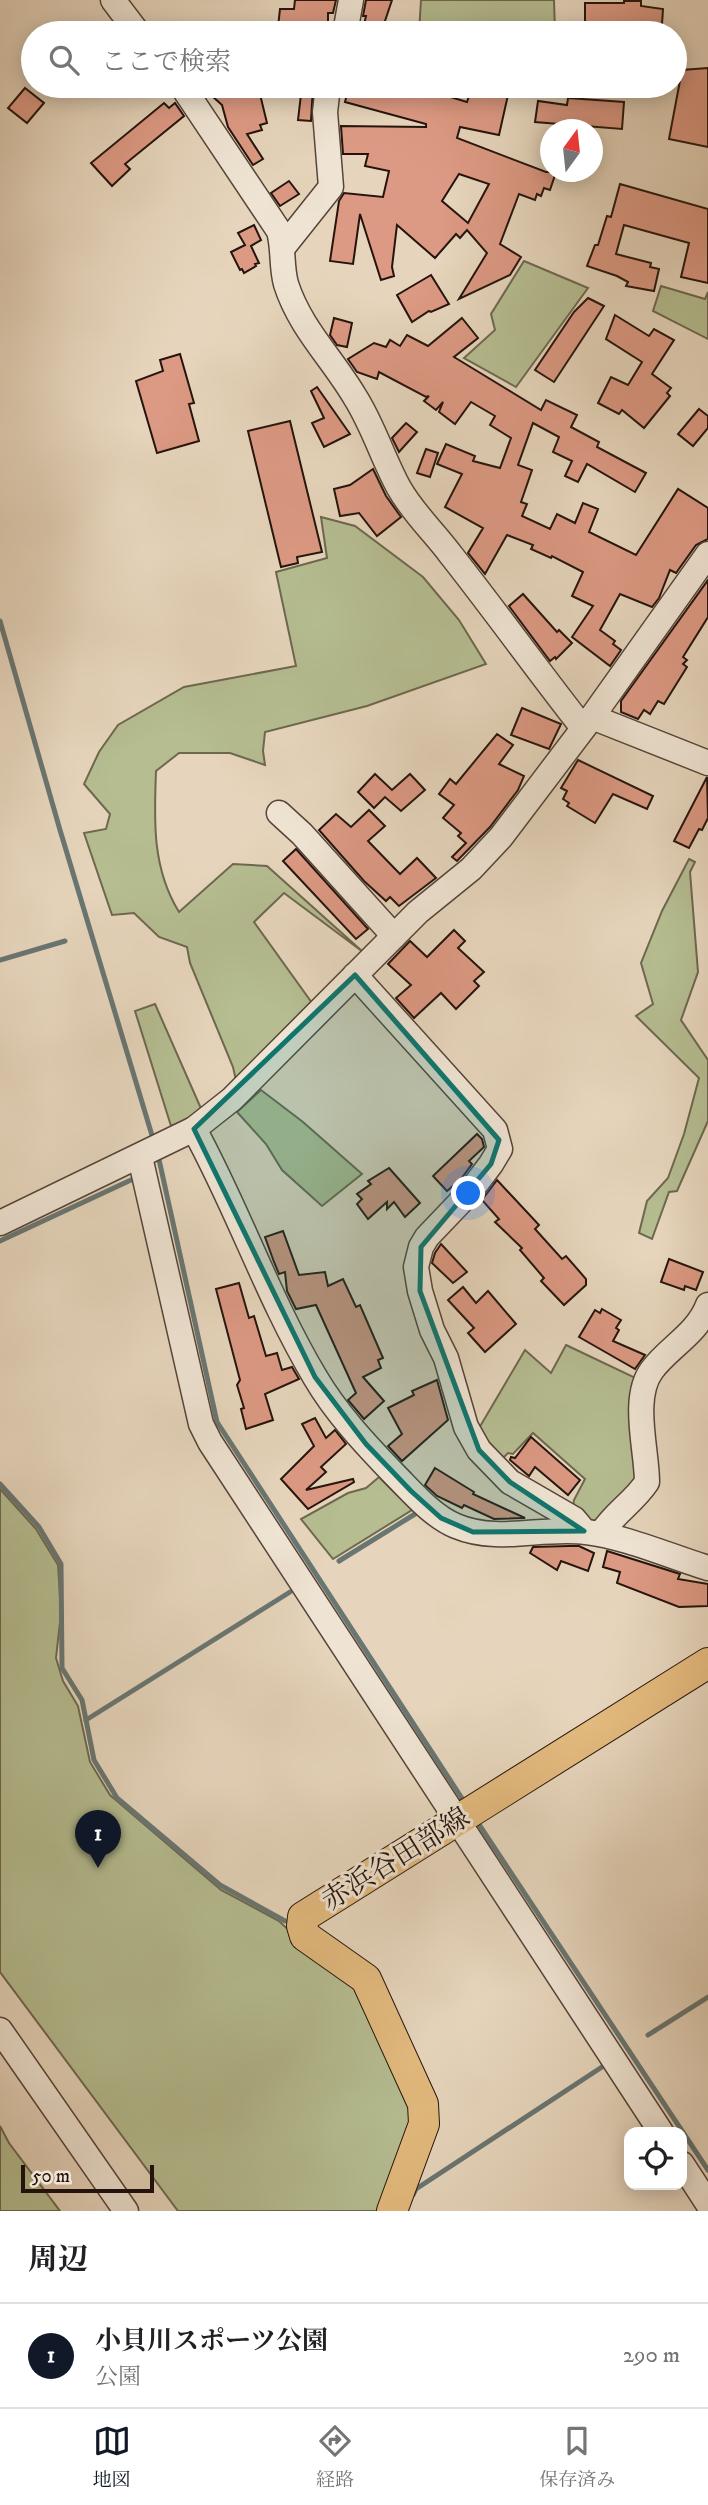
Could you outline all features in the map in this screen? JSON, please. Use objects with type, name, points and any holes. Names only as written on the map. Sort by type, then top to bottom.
[{"type":"main road","name":"赤浜谷田部線","points":[[392,2211],[424,2124],[423,2104],[366,1979],[309,1939],[302,1922],[308,1912],[708,1663]]},
{"type":"street","points":[[113,0],[129,21]]},
{"type":"street","points":[[347,21],[351,0]]},
{"type":"street","points":[[190,98],[279,231],[284,246],[286,283],[303,323],[355,396],[399,488],[431,533],[449,552],[495,615],[588,723],[708,763]]},
{"type":"street","points":[[284,246],[331,187],[325,112],[327,98]]},
{"type":"street","points":[[0,1223],[194,1129],[232,1099],[418,912],[471,869],[501,837],[588,723],[708,554]]},
{"type":"street","points":[[279,813],[302,834],[394,936]]},
{"type":"street","points":[[355,975],[495,1130],[499,1140],[500,1149],[491,1164],[469,1193],[427,1237],[421,1247],[416,1267],[419,1291],[432,1329],[446,1358],[466,1427],[479,1450],[510,1482],[593,1533]]},
{"type":"street","points":[[194,1129],[214,1165],[315,1377],[366,1444],[441,1518],[454,1526],[497,1536],[557,1530],[593,1533],[708,1568]]},
{"type":"street","points":[[150,1152],[201,1424],[466,1813],[658,2127]]},
{"type":"street","points":[[593,1533],[640,1492],[647,1482],[642,1403],[651,1371],[691,1332],[703,1317],[708,1305]]},
{"type":"street","points":[[0,2029],[126,2211]]},
{"type":"street","points":[[687,2172],[708,2204]]},
{"type":"highlighted area","points":[[355,975],[499,1140],[491,1164],[421,1247],[420,1291],[479,1450],[510,1482],[584,1531],[473,1532],[441,1518],[411,1491],[366,1444],[315,1377],[194,1129]]},
{"type":"green space","points":[[421,0],[554,0],[555,21],[420,21]]},
{"type":"green space","points":[[524,261],[588,288],[516,387],[464,358],[495,330],[491,314]]},
{"type":"green space","points":[[661,286],[705,299],[708,292],[708,339],[653,311]]},
{"type":"green space","points":[[321,517],[355,526],[423,577],[459,620],[486,664],[367,706],[265,732],[265,765],[230,753],[179,753],[156,771],[155,826],[159,861],[170,895],[179,912],[233,864],[267,866],[363,952],[284,893],[254,922],[312,1003],[237,1085],[233,1067],[190,963],[187,947],[159,937],[134,913],[112,915],[84,833],[106,829],[110,814],[84,784],[99,752],[118,725],[184,687],[296,666],[276,572],[327,558]]},
{"type":"green space","points":[[689,859],[695,862],[690,872],[698,972],[681,1020],[708,1060],[708,1121],[677,1191],[669,1192],[652,1239],[639,1233],[647,1201],[668,1178],[684,1134],[699,1078],[636,1016],[653,1004],[641,963],[662,911]]},
{"type":"green space","points":[[155,1004],[203,1113],[171,1126],[135,1011]]},
{"type":"green space","points":[[261,1090],[303,1122],[362,1174],[322,1206],[282,1170],[266,1144],[237,1112]]},
{"type":"green space","points":[[566,1345],[642,1381],[638,1472],[630,1492],[596,1523],[573,1508],[574,1500],[585,1479],[533,1433],[513,1454],[508,1453],[501,1460],[475,1435],[525,1350],[551,1373]]},
{"type":"green space","points":[[379,1477],[412,1510],[333,1559],[301,1519],[348,1493],[366,1488]]},
{"type":"green space","points":[[0,1489],[36,1529],[58,1565],[61,1613],[56,1658],[63,1681],[78,1706],[90,1762],[110,1795],[221,1890],[279,1921],[310,1950],[363,1984],[417,2103],[384,2211],[178,2211],[0,1972]]},
{"type":"green space","points":[[0,2126],[9,2143],[60,2211],[0,2211]]},
{"type":"building","points":[[295,0],[336,0],[333,13],[328,13],[328,21],[279,21],[280,9],[294,9]]},
{"type":"building","points":[[366,0],[392,0],[385,21],[365,21],[366,16],[363,16]]},
{"type":"building","points":[[641,1],[641,6],[663,9],[662,21],[585,21],[585,3]]},
{"type":"building","points":[[708,68],[708,147],[669,139],[677,98],[687,98],[687,70]]},
{"type":"building","points":[[21,93],[21,98],[38,98],[44,103],[27,123],[8,108]]},
{"type":"building","points":[[214,98],[261,98],[267,123],[260,125],[262,130],[247,134],[263,159],[253,165],[228,127],[222,105]]},
{"type":"building","points":[[301,98],[312,98],[311,121],[298,120]]},
{"type":"building","points":[[346,98],[454,98],[467,102],[468,98],[507,98],[499,135],[460,127],[457,138],[540,170],[540,182],[553,182],[550,190],[544,188],[541,196],[537,194],[535,200],[519,194],[500,244],[521,257],[510,275],[459,299],[487,253],[467,230],[460,238],[456,234],[435,258],[397,225],[392,267],[394,276],[381,280],[360,214],[353,264],[330,261],[339,201],[344,193],[383,197],[389,171],[365,166],[368,154],[343,154],[341,126],[426,127],[426,124],[345,102]],"holes":[[[459,174],[489,184],[468,223],[442,201]]]},
{"type":"building","points":[[568,98],[624,102],[622,129],[603,127],[603,119],[540,119],[540,122],[535,122],[538,101],[567,105]]},
{"type":"building","points":[[164,103],[169,108],[175,103],[184,116],[125,164],[130,169],[112,186],[91,163]]},
{"type":"building","points":[[289,181],[299,194],[280,206],[271,193]]},
{"type":"building","points":[[620,184],[708,209],[708,283],[681,277],[689,243],[624,225],[616,254],[651,263],[650,267],[659,269],[654,291],[626,286],[628,282],[617,276],[587,266],[595,245],[598,245],[607,216],[611,217]]},
{"type":"building","points":[[254,225],[261,240],[251,246],[259,263],[244,273],[231,252],[245,245],[238,233]]},
{"type":"building","points":[[431,275],[449,304],[429,311],[412,322],[397,295]]},
{"type":"building","points":[[588,298],[604,306],[554,382],[535,370],[574,312]]},
{"type":"building","points":[[615,315],[649,336],[654,329],[674,340],[652,374],[671,388],[667,393],[670,396],[644,428],[622,410],[619,414],[598,403],[611,377],[628,385],[642,362],[606,339]]},
{"type":"building","points":[[334,318],[352,323],[347,347],[337,345],[330,335]]},
{"type":"building","points":[[462,318],[478,338],[454,357],[541,410],[546,400],[577,415],[571,427],[599,442],[597,447],[646,473],[635,492],[587,464],[578,482],[565,476],[572,461],[553,452],[559,437],[533,423],[518,465],[532,470],[521,502],[527,504],[522,516],[550,529],[557,514],[575,523],[583,503],[598,509],[589,532],[636,555],[678,489],[708,508],[708,539],[696,545],[676,573],[670,570],[659,598],[652,607],[620,594],[600,630],[615,641],[613,644],[621,650],[610,666],[572,637],[593,606],[572,596],[583,572],[531,549],[533,545],[507,535],[485,574],[468,553],[483,528],[445,507],[462,474],[437,464],[446,444],[475,456],[473,461],[500,468],[511,438],[490,425],[495,416],[471,402],[455,424],[439,412],[443,402],[436,410],[424,401],[429,396],[426,397],[379,372],[377,379],[357,372],[348,359],[374,343],[386,347],[390,340],[400,346],[407,335],[428,346]]},
{"type":"building","points":[[180,354],[194,403],[189,404],[199,441],[157,453],[136,381],[163,371],[160,360]]},
{"type":"building","points":[[317,387],[350,434],[324,447],[312,423],[324,418],[311,391]]},
{"type":"building","points":[[699,409],[708,416],[708,428],[693,446],[678,434]]},
{"type":"building","points":[[290,421],[322,552],[297,557],[298,563],[281,567],[248,431]]},
{"type":"building","points":[[406,423],[417,432],[399,452],[392,438]]},
{"type":"building","points":[[426,449],[438,453],[430,477],[417,473]]},
{"type":"building","points":[[373,469],[386,496],[401,517],[377,536],[359,513],[340,516],[334,489],[350,485]]},
{"type":"building","points":[[708,580],[708,617],[683,657],[687,660],[683,664],[687,667],[664,704],[658,701],[650,714],[644,710],[638,719],[621,712],[621,701]]},
{"type":"building","points":[[523,594],[557,632],[559,630],[572,643],[556,659],[555,657],[550,661],[509,606]]},
{"type":"building","points":[[522,708],[561,724],[549,749],[511,735]]},
{"type":"building","points":[[497,734],[513,745],[499,764],[524,776],[518,790],[490,827],[457,861],[452,857],[466,843],[458,836],[461,833],[443,818],[454,805],[439,794],[450,779],[456,784]]},
{"type":"building","points":[[578,760],[653,796],[647,809],[613,794],[595,823],[567,806],[569,803],[563,799],[567,791],[561,788]]},
{"type":"building","points":[[375,774],[392,790],[410,774],[425,790],[401,811],[385,797],[374,808],[358,792]]},
{"type":"building","points":[[707,777],[708,818],[689,848],[674,841]]},
{"type":"building","points":[[369,810],[385,826],[368,841],[400,874],[417,858],[436,878],[399,906],[390,897],[386,901],[364,881],[319,830],[336,814],[351,827]]},
{"type":"building","points":[[296,849],[368,929],[356,939],[283,861]]},
{"type":"building","points":[[454,930],[465,941],[458,948],[484,972],[474,981],[479,986],[456,1009],[441,993],[414,1018],[396,998],[411,985],[388,964],[410,941],[427,957]]},
{"type":"building","points":[[477,1134],[484,1147],[469,1161],[472,1164],[461,1179],[447,1191],[433,1176]]},
{"type":"building","points":[[389,1168],[420,1203],[405,1217],[394,1202],[387,1209],[387,1202],[368,1219],[357,1204],[362,1199],[357,1194],[371,1184],[368,1181]]},
{"type":"building","points":[[497,1180],[539,1225],[535,1229],[562,1259],[566,1256],[586,1279],[586,1285],[564,1305],[541,1281],[544,1278],[520,1250],[522,1248],[495,1222],[499,1219],[482,1200]]},
{"type":"building","points":[[283,1231],[299,1275],[325,1272],[328,1286],[343,1279],[356,1307],[360,1305],[383,1358],[378,1360],[381,1368],[363,1377],[384,1401],[364,1419],[348,1400],[356,1393],[316,1305],[296,1309],[287,1291],[285,1272],[279,1274],[265,1237]]},
{"type":"building","points":[[441,1244],[467,1272],[453,1283],[432,1263]]},
{"type":"building","points":[[669,1259],[703,1272],[696,1290],[685,1286],[684,1290],[661,1282]]},
{"type":"building","points":[[239,1283],[249,1318],[254,1316],[266,1356],[277,1353],[282,1370],[292,1367],[299,1379],[265,1394],[273,1420],[246,1429],[241,1409],[244,1408],[237,1385],[240,1380],[216,1289]]},
{"type":"building","points":[[463,1287],[476,1303],[488,1291],[516,1324],[485,1352],[468,1333],[474,1328],[448,1300]]},
{"type":"building","points":[[602,1309],[621,1320],[613,1341],[645,1355],[635,1369],[579,1337],[595,1310],[600,1313]]},
{"type":"building","points":[[437,1380],[448,1420],[402,1461],[388,1446],[402,1434],[388,1408],[414,1395],[412,1391]]},
{"type":"building","points":[[315,1418],[326,1438],[335,1430],[346,1444],[321,1467],[326,1472],[306,1490],[353,1479],[354,1482],[308,1509],[281,1479],[314,1446],[302,1424]]},
{"type":"building","points":[[531,1437],[580,1480],[568,1495],[535,1467],[529,1476],[510,1460],[511,1457],[515,1458]]},
{"type":"building","points":[[435,1468],[474,1492],[473,1494],[525,1518],[494,1519],[437,1496],[425,1485]]},
{"type":"building","points":[[579,1546],[594,1553],[588,1571],[561,1561],[557,1570],[530,1553],[533,1547]]},
{"type":"building","points":[[607,1551],[680,1574],[678,1579],[708,1584],[708,1606],[679,1607],[617,1583],[620,1572],[603,1567]]},
{"type":"waterway","points":[[0,621],[154,1142]]},
{"type":"waterway","points":[[0,960],[65,941]]},
{"type":"waterway","points":[[158,1155],[217,1422],[465,1803]]},
{"type":"waterway","points":[[0,1241],[131,1180]]},
{"type":"waterway","points":[[0,1484],[39,1527],[61,1564],[62,1668],[82,1700],[94,1760],[117,1798],[220,1885],[285,1921]]},
{"type":"waterway","points":[[339,1561],[415,1514]]},
{"type":"waterway","points":[[86,1720],[290,1592]]},
{"type":"waterway","points":[[476,1820],[708,2170]]},
{"type":"waterway","points":[[648,2035],[708,1997]]},
{"type":"waterway","points":[[413,2195],[416,2189],[605,2065]]},
{"type":"place","name":"小貝川スポーツ公園","points":[[98,1868]]}]
